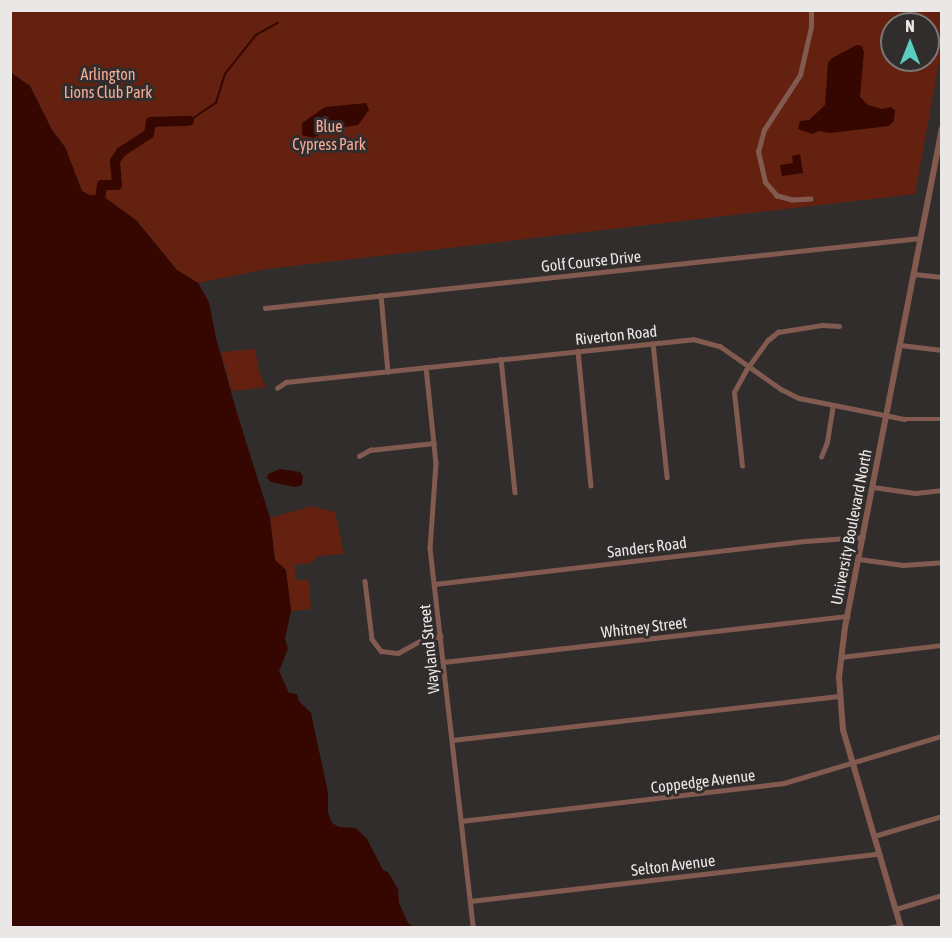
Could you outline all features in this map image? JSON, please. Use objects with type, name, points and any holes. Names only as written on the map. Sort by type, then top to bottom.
[{"type":"street","points":[[811,10],[809,34],[800,75],[764,130],[758,152],[765,182],[777,196],[792,200],[811,199]]},
{"type":"street","name":"University Boulevard North","points":[[901,927],[843,730],[839,696],[841,657],[942,128]]},
{"type":"street","name":"Golf Course Drive","points":[[265,308],[920,238]]},
{"type":"street","points":[[914,274],[942,277]]},
{"type":"street","points":[[381,295],[388,372]]},
{"type":"street","points":[[742,466],[734,392],[749,366],[768,340],[777,332],[822,325],[839,326]]},
{"type":"street","name":"Riverton Road","points":[[277,388],[285,382],[687,339],[709,342],[730,352],[789,394],[833,406],[916,421],[942,419]]},
{"type":"street","points":[[653,343],[667,477]]},
{"type":"street","points":[[900,345],[942,350]]},
{"type":"street","points":[[578,351],[591,484]]},
{"type":"street","points":[[501,359],[515,492]]},
{"type":"street","name":"Wayland Street","points":[[426,367],[436,475],[429,536],[473,927]]},
{"type":"street","points":[[821,457],[833,406]]},
{"type":"street","points":[[359,456],[370,450],[434,443]]},
{"type":"street","points":[[873,487],[915,493],[942,490]]},
{"type":"street","name":"Sanders Road","points":[[434,585],[804,541],[863,537]]},
{"type":"street","points":[[859,558],[903,565],[942,562]]},
{"type":"street","points":[[365,581],[372,639],[381,651],[398,653],[420,640],[440,636]]},
{"type":"street","name":"Whitney Street","points":[[443,662],[847,616]]},
{"type":"street","points":[[841,657],[942,645]]},
{"type":"street","points":[[452,740],[839,696]]},
{"type":"street","name":"Coppedge Avenue","points":[[461,821],[762,786],[813,775],[942,736]]},
{"type":"street","points":[[874,836],[942,816]]},
{"type":"street","name":"Selton Avenue","points":[[470,901],[879,854]]},
{"type":"street","points":[[896,909],[942,895]]},
{"type":"street","points":[[886,927],[901,927]]},
{"type":"green space","name":"Blue Cypress Park","points":[[941,10],[940,56],[940,12],[880,12],[880,72],[937,72],[915,194],[267,269],[198,283],[177,270],[136,220],[102,195],[90,195],[82,191],[65,147],[52,130],[30,86],[11,72],[10,11]]},
{"type":"green space","points":[[255,349],[259,372],[266,387],[232,391],[221,352]]},
{"type":"green space","points":[[311,506],[335,512],[344,554],[318,556],[310,563],[294,565],[296,580],[309,582],[311,609],[291,611],[286,570],[275,560],[270,518]]},
{"type":"shaded area","points":[[857,45],[862,46],[864,52],[860,97],[868,105],[882,109],[891,107],[895,110],[894,121],[889,126],[830,133],[819,131],[812,134],[798,129],[800,121],[809,120],[825,105],[828,63],[832,58]]},
{"type":"shaded area","points":[[10,72],[30,86],[52,130],[65,147],[82,191],[90,195],[101,195],[136,220],[177,270],[198,283],[209,302],[216,338],[237,413],[270,518],[275,560],[286,570],[291,611],[285,638],[288,649],[279,671],[289,693],[297,694],[299,701],[311,713],[328,793],[328,812],[332,823],[339,827],[356,828],[367,839],[383,870],[388,872],[398,889],[399,903],[408,923],[414,927],[11,927]]},
{"type":"shaded area","points":[[366,103],[369,110],[358,125],[331,129],[313,138],[302,135],[302,123],[325,107]]},
{"type":"shaded area","points":[[800,154],[803,173],[782,176],[780,165],[793,163],[792,156]]},
{"type":"shaded area","points":[[280,469],[300,472],[303,476],[302,485],[295,487],[271,482],[267,478],[268,474]]},
{"type":"waterway","points":[[189,121],[216,103],[225,74],[256,35],[278,23]]},
{"type":"waterway","points":[[93,203],[100,201],[102,185],[117,185],[115,161],[121,152],[149,134],[151,122],[189,121]]},
{"type":"park label","name":"Arlington Lions Club Park","points":[[108,83]]}]
